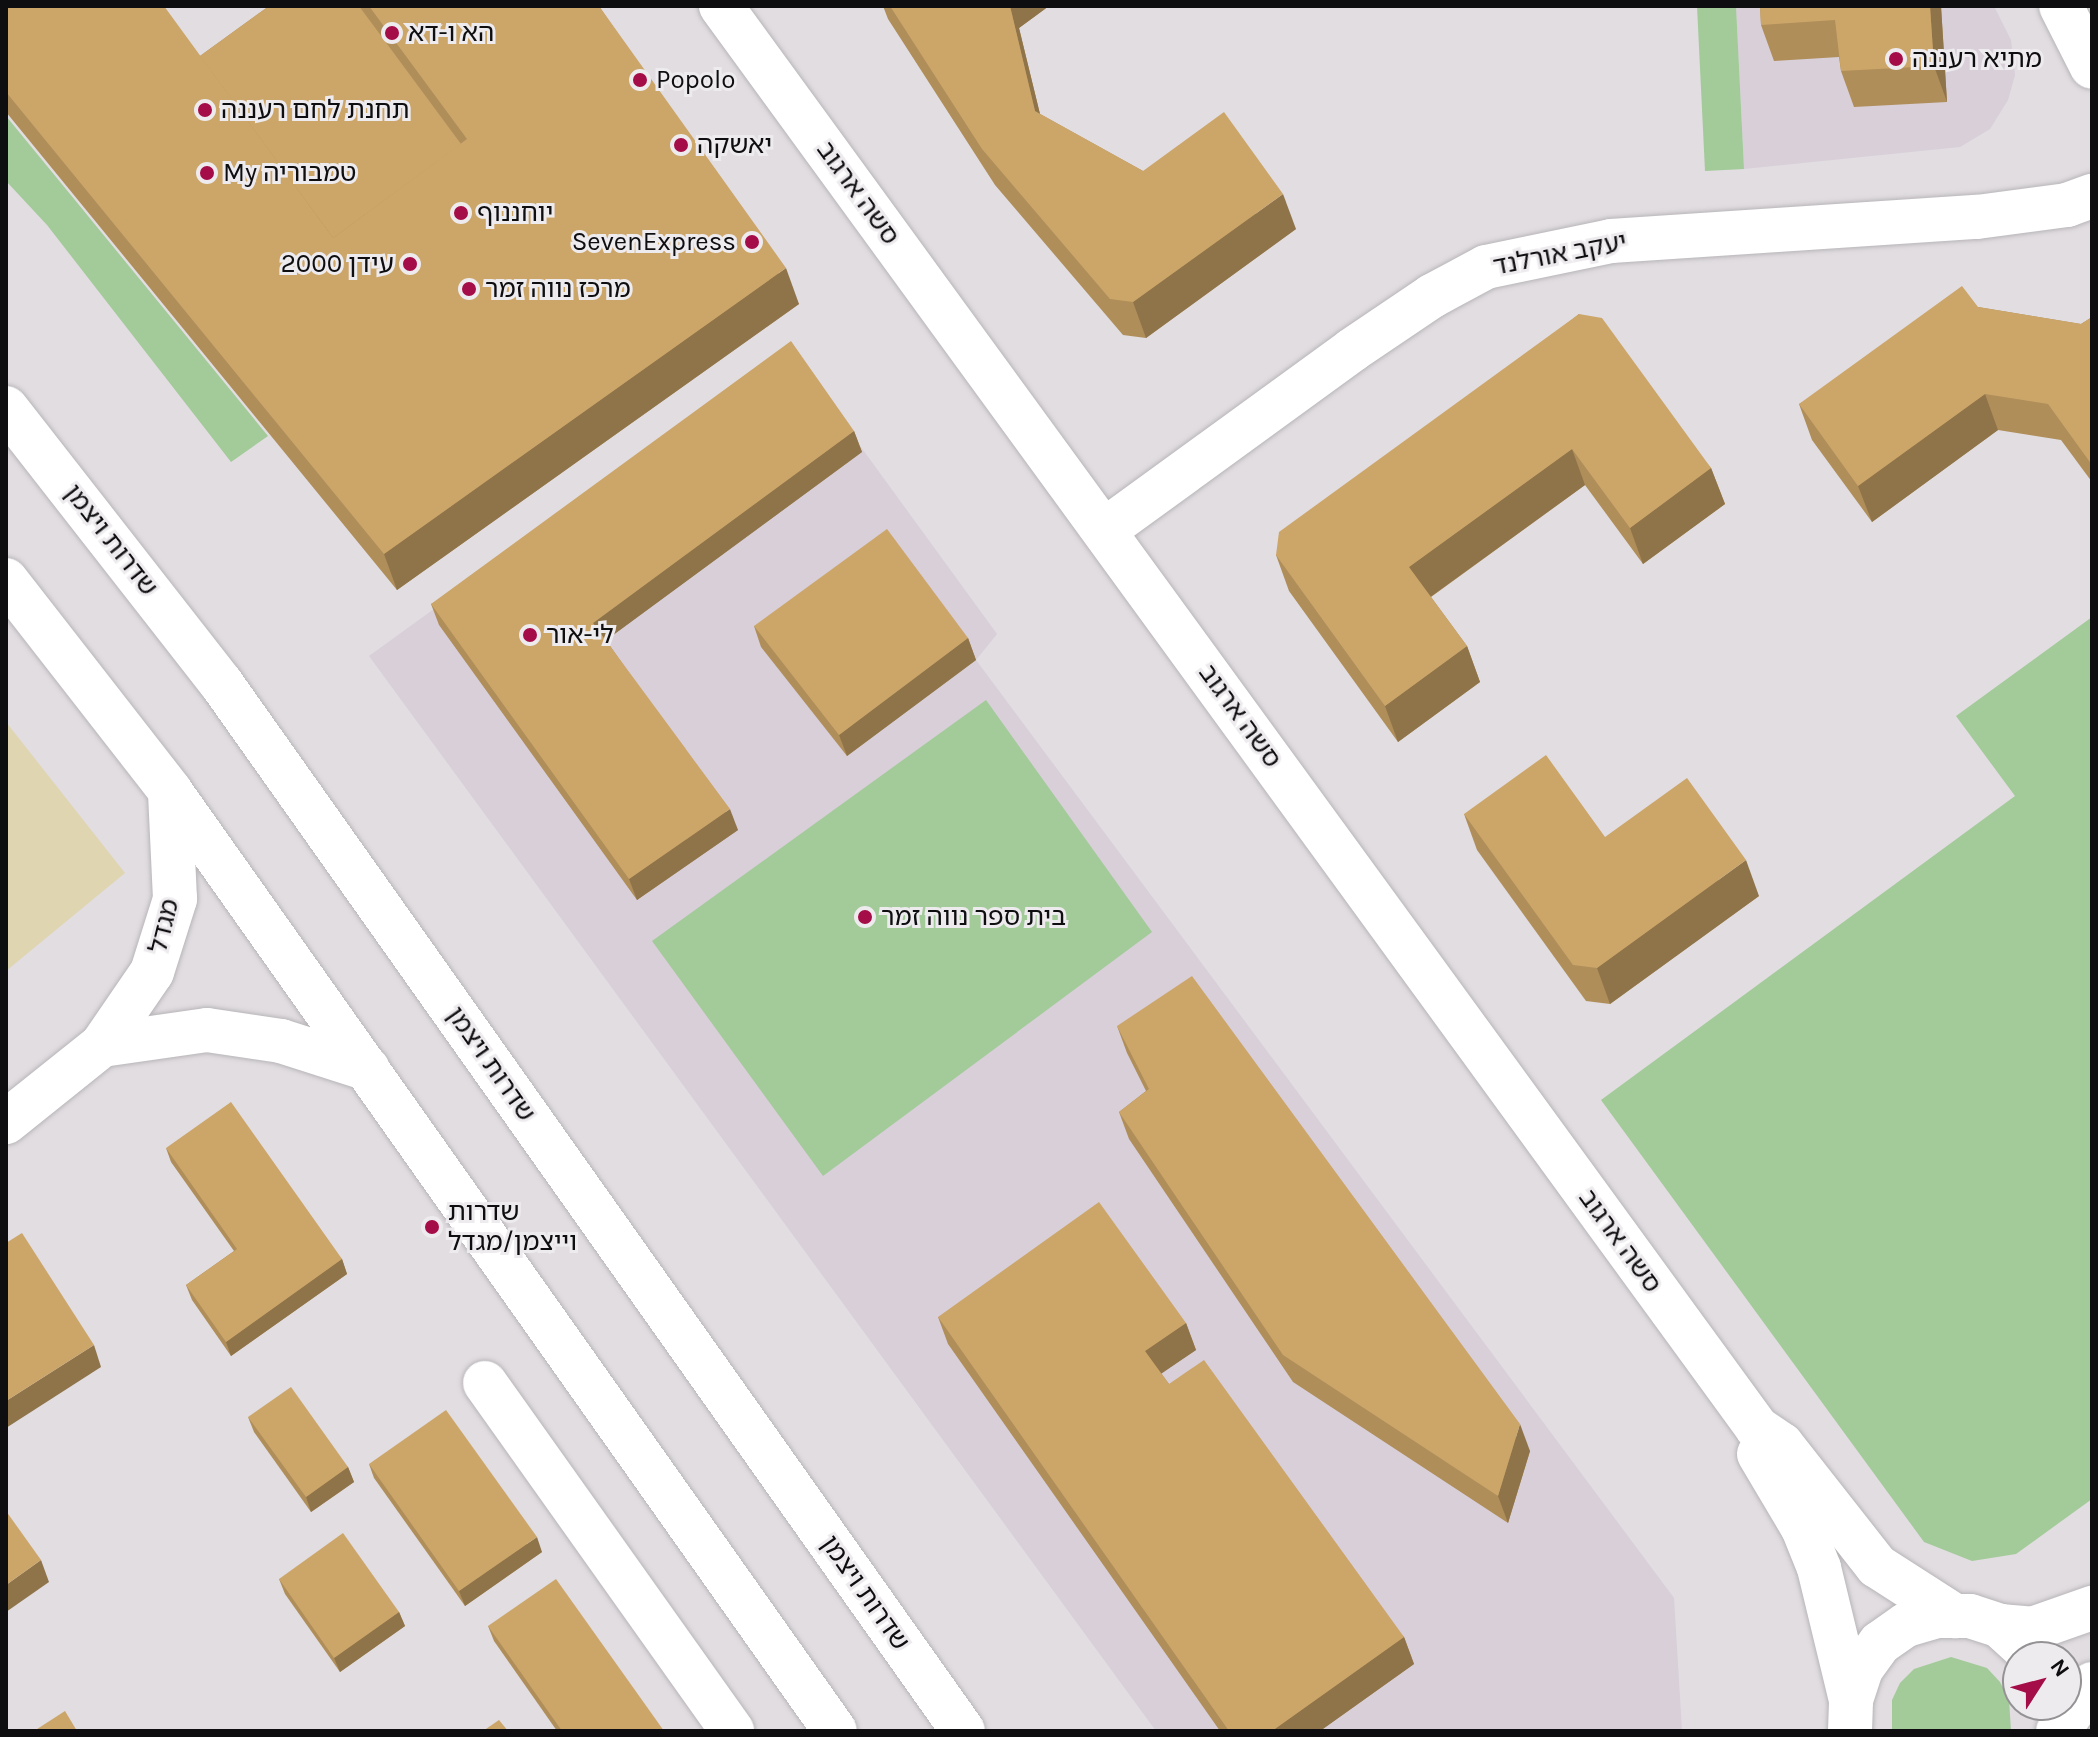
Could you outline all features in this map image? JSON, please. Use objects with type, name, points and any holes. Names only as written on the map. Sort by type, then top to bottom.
[{"type":"street","name":"סשה ארגוב","points":[[721,6],[1106,529],[1757,1428],[1782,1445],[1877,1566],[1955,1616]]},
{"type":"street","points":[[2061,6],[2092,67]]},
{"type":"street","name":"יעקב אורלנד","points":[[1106,529],[1352,350],[1432,296],[1486,267],[1611,241],[1977,217],[2067,205],[2092,196]]},
{"type":"street","name":"שדרות ויצמן","points":[[6,408],[221,683],[963,1731]]},
{"type":"street","points":[[6,580],[170,791],[835,1731]]},
{"type":"street","name":"מגדל","points":[[6,1122],[102,1045],[152,972],[175,899],[170,791]]},
{"type":"street","points":[[102,1045],[207,1030],[281,1041],[368,1069]]},
{"type":"street","points":[[485,1383],[732,1731]]},
{"type":"street","name":"סשה ארגוב","points":[[1757,1428],[1760,1457],[1803,1528],[1819,1568],[1850,1716]]},
{"type":"street","points":[[1850,1716],[1861,1669],[1880,1643],[1906,1625],[1955,1616],[2032,1629],[2092,1608]]},
{"type":"street","points":[[2000,1626],[2016,1641]]},
{"type":"street","points":[[2056,1731],[2092,1684]]},
{"type":"shaded area","points":[[1736,6],[1994,6],[2011,40],[2015,75],[2008,100],[1990,129],[1960,147],[1744,169]]},
{"type":"shaded area","name":"בית ספר נווה זמר","points":[[791,351],[997,634],[976,660],[1674,1598],[1682,1731],[1156,1731],[369,656]]},
{"type":"green space","points":[[1697,6],[1736,6],[1744,169],[1705,171]]},
{"type":"green space","points":[[6,116],[268,436],[231,462],[47,225],[6,181]]},
{"type":"green space","points":[[2092,617],[2092,1499],[2016,1554],[1972,1561],[1924,1542],[1601,1100],[2015,796],[1956,716]]},
{"type":"green space","points":[[986,700],[1152,932],[823,1176],[652,941]]},
{"type":"green space","points":[[1951,1657],[1987,1668],[2002,1686],[2002,1721],[2010,1721],[2011,1731],[1892,1731],[1892,1700],[1900,1683],[1914,1669]]},
{"type":"sand","points":[[6,722],[125,873],[6,971]]},
{"type":"building","name":"מרכז נווה זמר","points":[[6,6],[164,6],[333,238],[467,139],[369,6],[599,6],[786,268],[384,554],[6,92]]},
{"type":"building","points":[[269,6],[359,6],[461,144],[333,238],[200,56]]},
{"type":"building","points":[[890,6],[1010,6],[1035,111],[1143,171],[1224,112],[1283,194],[1133,302],[1110,299],[982,149]]},
{"type":"building","points":[[1760,6],[1930,6],[1934,66],[1841,71],[1835,20],[1761,25]]},
{"type":"building","points":[[1962,286],[1978,307],[2081,324],[2092,317],[2092,465],[2048,404],[1985,394],[1858,486],[1799,404]]},
{"type":"building","points":[[1579,314],[1602,318],[1711,468],[1630,528],[1572,449],[1409,567],[1467,646],[1385,706],[1276,555],[1279,532]]},
{"type":"building","name":"לי-אור","points":[[791,341],[854,431],[593,623],[730,809],[629,879],[431,604]]},
{"type":"building","points":[[887,529],[968,638],[839,735],[754,626]]},
{"type":"building","points":[[1546,755],[1605,837],[1687,778],[1746,860],[1597,968],[1573,965],[1464,814]]},
{"type":"building","points":[[1192,976],[1520,1424],[1498,1496],[1283,1355],[1119,1112],[1149,1089],[1117,1026]]},
{"type":"building","points":[[231,1102],[342,1259],[226,1342],[186,1285],[237,1249],[166,1148]]},
{"type":"building","points":[[1099,1202],[1186,1323],[1145,1351],[1169,1384],[1204,1360],[1404,1637],[1272,1731],[1229,1731],[938,1317]]},
{"type":"building","points":[[22,1233],[94,1345],[6,1401],[6,1243]]},
{"type":"building","points":[[291,1387],[348,1467],[306,1497],[248,1417]]},
{"type":"building","points":[[446,1410],[537,1537],[459,1591],[369,1464]]},
{"type":"building","points":[[6,1511],[41,1560],[6,1585]]},
{"type":"building","points":[[343,1533],[399,1612],[334,1658],[279,1579]]},
{"type":"building","points":[[556,1579],[664,1731],[562,1731],[488,1626]]},
{"type":"building","points":[[65,1711],[77,1731],[34,1731]]},
{"type":"building","points":[[499,1720],[508,1731],[483,1731]]},
{"type":"place","name":"הא ו-דא","points":[[392,33]]},
{"type":"place","name":"מתיא רעננה","points":[[1896,59]]},
{"type":"place","name":"Popolo","points":[[640,80]]},
{"type":"place","name":"תחנת לחם רעננה","points":[[205,110]]},
{"type":"place","name":"יאשקה","points":[[681,145]]},
{"type":"place","name":"My טמבוריה","points":[[207,173]]},
{"type":"place","name":"יוחננוף","points":[[461,213]]},
{"type":"place","name":"SevenExpress","points":[[752,242]]},
{"type":"place","name":"עידן 2000","points":[[410,264]]},
{"type":"place","name":"מרכז נווה זמר","points":[[469,289]]},
{"type":"place","name":"לי-אור","points":[[530,635]]},
{"type":"place","name":"בית ספר נווה זמר","points":[[865,917]]},
{"type":"place","name":"שדרות וייצמן/מגדל","points":[[432,1227]]}]
